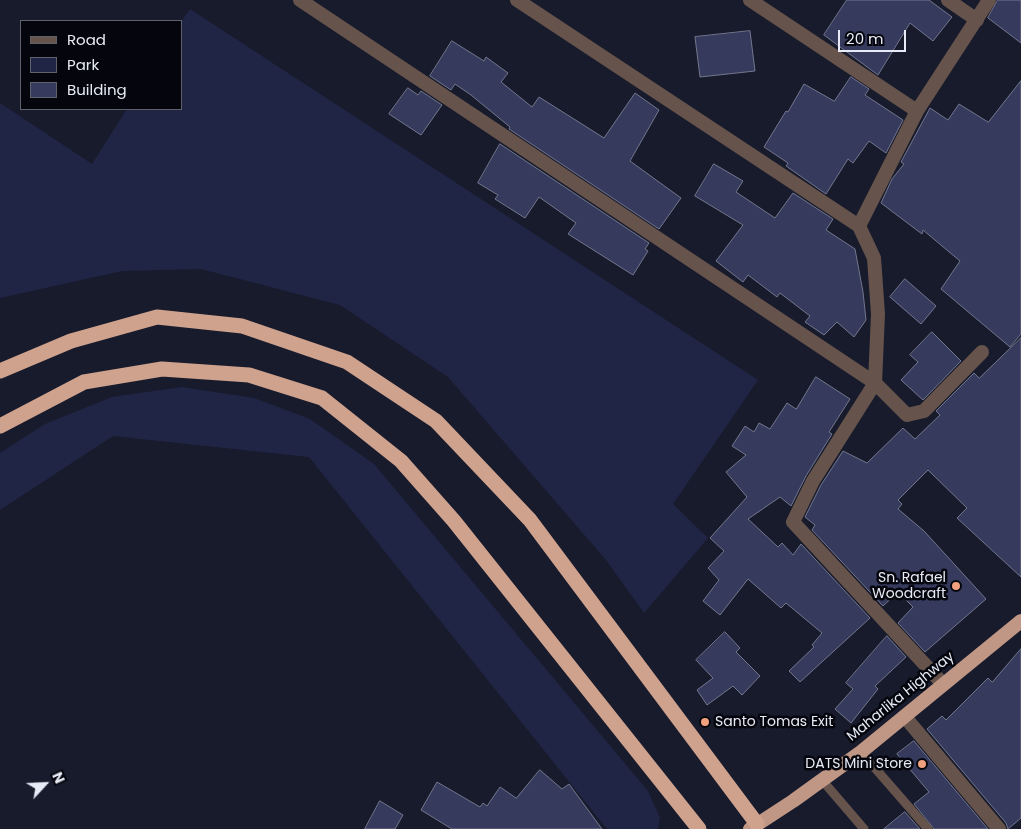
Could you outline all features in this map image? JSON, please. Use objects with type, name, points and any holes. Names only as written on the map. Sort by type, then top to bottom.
[{"type":"highway","points":[[0,371],[72,341],[157,317],[242,326],[347,362],[436,421],[530,520],[756,827]]},
{"type":"highway","points":[[0,426],[84,382],[162,369],[249,374],[322,398],[401,461],[509,588],[699,829]]},
{"type":"highway","name":"Maharlika Highway","points":[[756,827],[861,752],[1021,621]]},
{"type":"street","points":[[300,0],[875,383],[907,415],[924,411],[982,352]]},
{"type":"street","points":[[517,0],[859,226],[874,258],[878,314],[875,383],[813,482],[793,522],[943,684]]},
{"type":"street","points":[[750,0],[917,111]]},
{"type":"street","points":[[948,0],[977,20]]},
{"type":"street","points":[[859,226],[917,111],[989,0]]},
{"type":"street","points":[[905,717],[999,829]]},
{"type":"lane","points":[[861,752],[928,829]]},
{"type":"lane","points":[[822,780],[864,829]]},
{"type":"green space","points":[[190,9],[758,380],[673,504],[708,538],[644,613],[606,560],[448,377],[340,305],[201,269],[122,271],[0,298],[0,103],[92,164],[126,110],[182,110],[182,21]]},
{"type":"green space","points":[[182,387],[254,398],[310,419],[374,464],[648,791],[660,818],[658,829],[607,829],[309,457],[113,436],[0,510],[0,453],[45,424],[112,397]]},
{"type":"building","points":[[847,0],[929,0],[952,17],[933,41],[910,23],[878,75],[824,35]]},
{"type":"building","points":[[998,0],[1021,0],[1021,43],[988,18]]},
{"type":"building","points":[[750,31],[755,71],[700,77],[695,37]]},
{"type":"building","points":[[452,41],[484,61],[486,57],[508,73],[501,82],[532,107],[539,97],[604,138],[635,93],[659,110],[630,161],[681,198],[659,229],[509,129],[510,127],[455,84],[451,90],[430,76]]},
{"type":"building","points":[[851,77],[869,89],[865,95],[903,120],[886,153],[869,141],[853,163],[848,159],[826,194],[786,166],[788,163],[764,147],[786,111],[788,112],[804,84],[834,101]]},
{"type":"building","points":[[1021,81],[1021,334],[1010,347],[941,289],[960,261],[923,230],[922,234],[881,203],[892,179],[904,164],[901,162],[930,108],[948,120],[959,104],[988,122]]},
{"type":"building","points":[[408,88],[418,95],[421,91],[442,105],[421,135],[389,114]]},
{"type":"building","points":[[500,144],[649,243],[645,249],[648,251],[633,275],[568,234],[576,223],[539,197],[525,218],[495,199],[498,195],[478,183]]},
{"type":"building","points":[[714,164],[743,181],[736,192],[775,218],[793,193],[833,219],[826,230],[855,249],[863,292],[866,320],[854,337],[837,322],[824,335],[805,322],[810,316],[780,293],[777,297],[748,275],[743,282],[716,261],[743,225],[695,196]]},
{"type":"building","points":[[905,279],[936,306],[921,324],[890,297]]},
{"type":"building","points":[[932,332],[961,361],[923,400],[901,380],[918,362],[910,355]]},
{"type":"building","points":[[1021,338],[1021,577],[957,518],[967,508],[928,470],[898,500],[902,504],[898,509],[924,531],[986,599],[925,652],[898,623],[913,607],[898,592],[883,606],[812,530],[815,525],[805,517],[821,485],[843,451],[867,463],[903,428],[915,439],[940,415],[936,411],[974,373],[979,378]]},
{"type":"building","points":[[816,377],[850,399],[829,432],[832,434],[806,476],[791,506],[780,497],[748,519],[778,547],[782,543],[793,555],[801,544],[870,618],[800,682],[789,671],[814,647],[812,645],[822,633],[786,603],[781,608],[748,579],[720,615],[703,601],[719,580],[708,568],[724,551],[710,538],[747,497],[726,472],[746,455],[732,446],[745,426],[754,432],[759,423],[770,429],[787,403],[796,409]]},
{"type":"building","points":[[725,632],[740,648],[736,652],[760,676],[742,695],[733,686],[707,705],[697,690],[713,678],[696,660]]},
{"type":"building","points":[[887,636],[906,657],[875,686],[878,689],[851,723],[835,709],[853,689],[846,683]]},
{"type":"building","points":[[1021,649],[1021,818],[1008,829],[1006,823],[927,729],[942,716],[946,720],[988,678],[992,682]]},
{"type":"building","points":[[914,741],[988,829],[934,829],[914,804],[929,792],[897,754]]},
{"type":"building","points":[[540,770],[562,789],[569,784],[602,829],[452,829],[421,810],[437,782],[480,807],[483,803],[487,806],[500,787],[516,798]]},
{"type":"building","points":[[380,801],[403,815],[395,829],[365,829]]},
{"type":"building","points":[[905,812],[920,829],[884,829]]},
{"type":"place","name":"Sn. Rafael Woodcraft","points":[[956,586]]},
{"type":"place","name":"Santo Tomas Exit","points":[[705,722]]},
{"type":"place","name":"DATS Mini Store","points":[[922,764]]}]
